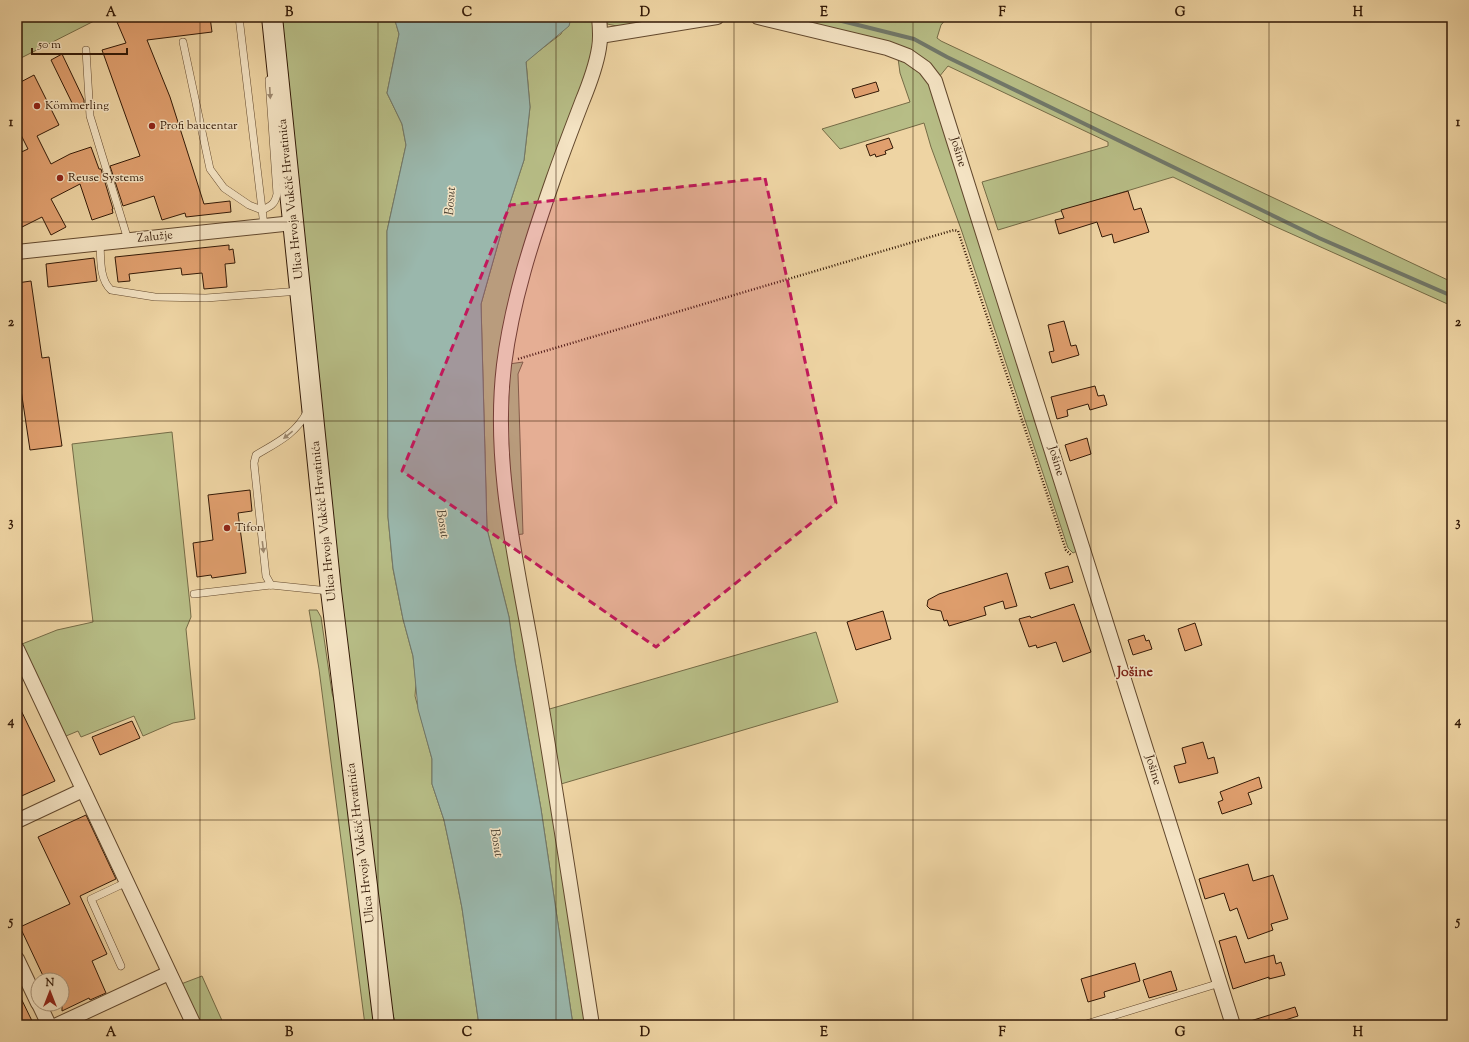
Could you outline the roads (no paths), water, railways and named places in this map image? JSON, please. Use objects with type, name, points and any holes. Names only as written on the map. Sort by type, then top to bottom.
[{"type":"main road","name":"Ulica Hrvoja Vukčić Hrvatinića","points":[[272,17],[271,65],[293,223],[331,591],[384,1025]]},
{"type":"street","points":[[592,1025],[564,839],[528,624],[509,526],[501,442],[501,404],[505,360],[513,311],[525,263],[591,78],[599,48],[599,17]]},
{"type":"street","points":[[600,36],[717,17]]},
{"type":"street","name":"Jošine","points":[[758,17],[887,48],[908,56],[925,68],[935,81],[1233,1025]]},
{"type":"street","name":"Zalužje","points":[[17,252],[293,223]]},
{"type":"street","points":[[17,648],[194,1025]]},
{"type":"street","points":[[17,821],[83,790]]},
{"type":"street","points":[[17,959],[21,978],[30,991]]},
{"type":"street","points":[[57,1025],[169,973]]},
{"type":"street","points":[[42,1012],[49,1025]]},
{"type":"lane","points":[[239,17],[264,226]]},
{"type":"lane","points":[[183,42],[210,169],[224,188],[248,205],[262,210],[272,206],[275,202],[277,194],[271,65]]},
{"type":"lane","points":[[86,50],[90,116],[128,240]]},
{"type":"lane","points":[[100,243],[103,275],[106,285],[111,290],[155,297],[206,298],[300,291]]},
{"type":"lane","points":[[271,585],[266,576],[254,463],[256,455],[276,445],[302,423],[311,405]]},
{"type":"lane","points":[[194,594],[271,585],[331,591]]},
{"type":"lane","points":[[121,966],[92,899],[127,882]]},
{"type":"lane","points":[[1083,1025],[1220,983]]},
{"type":"water","name":"Bosut","points":[[394,17],[571,18],[569,26],[526,62],[530,107],[524,160],[507,212],[481,304],[487,529],[509,617],[515,661],[541,809],[573,1025],[479,1025],[462,908],[444,820],[432,784],[432,759],[418,709],[413,656],[403,619],[393,568],[388,517],[387,231],[406,145],[402,124],[387,93],[399,34]]},
{"type":"waterway","points":[[571,18],[593,17]]},
{"type":"waterway","points":[[826,17],[914,39],[947,57],[1319,238],[1452,296]]},
{"type":"place","name":"Kömmerling","points":[[37,106]]},
{"type":"place","name":"Profi baucentar","points":[[152,126]]},
{"type":"place","name":"Reuse Systems","points":[[60,178]]},
{"type":"place","name":"Tifon","points":[[227,528]]},
{"type":"district","name":"Jošine","points":[[1135,673]]}]
